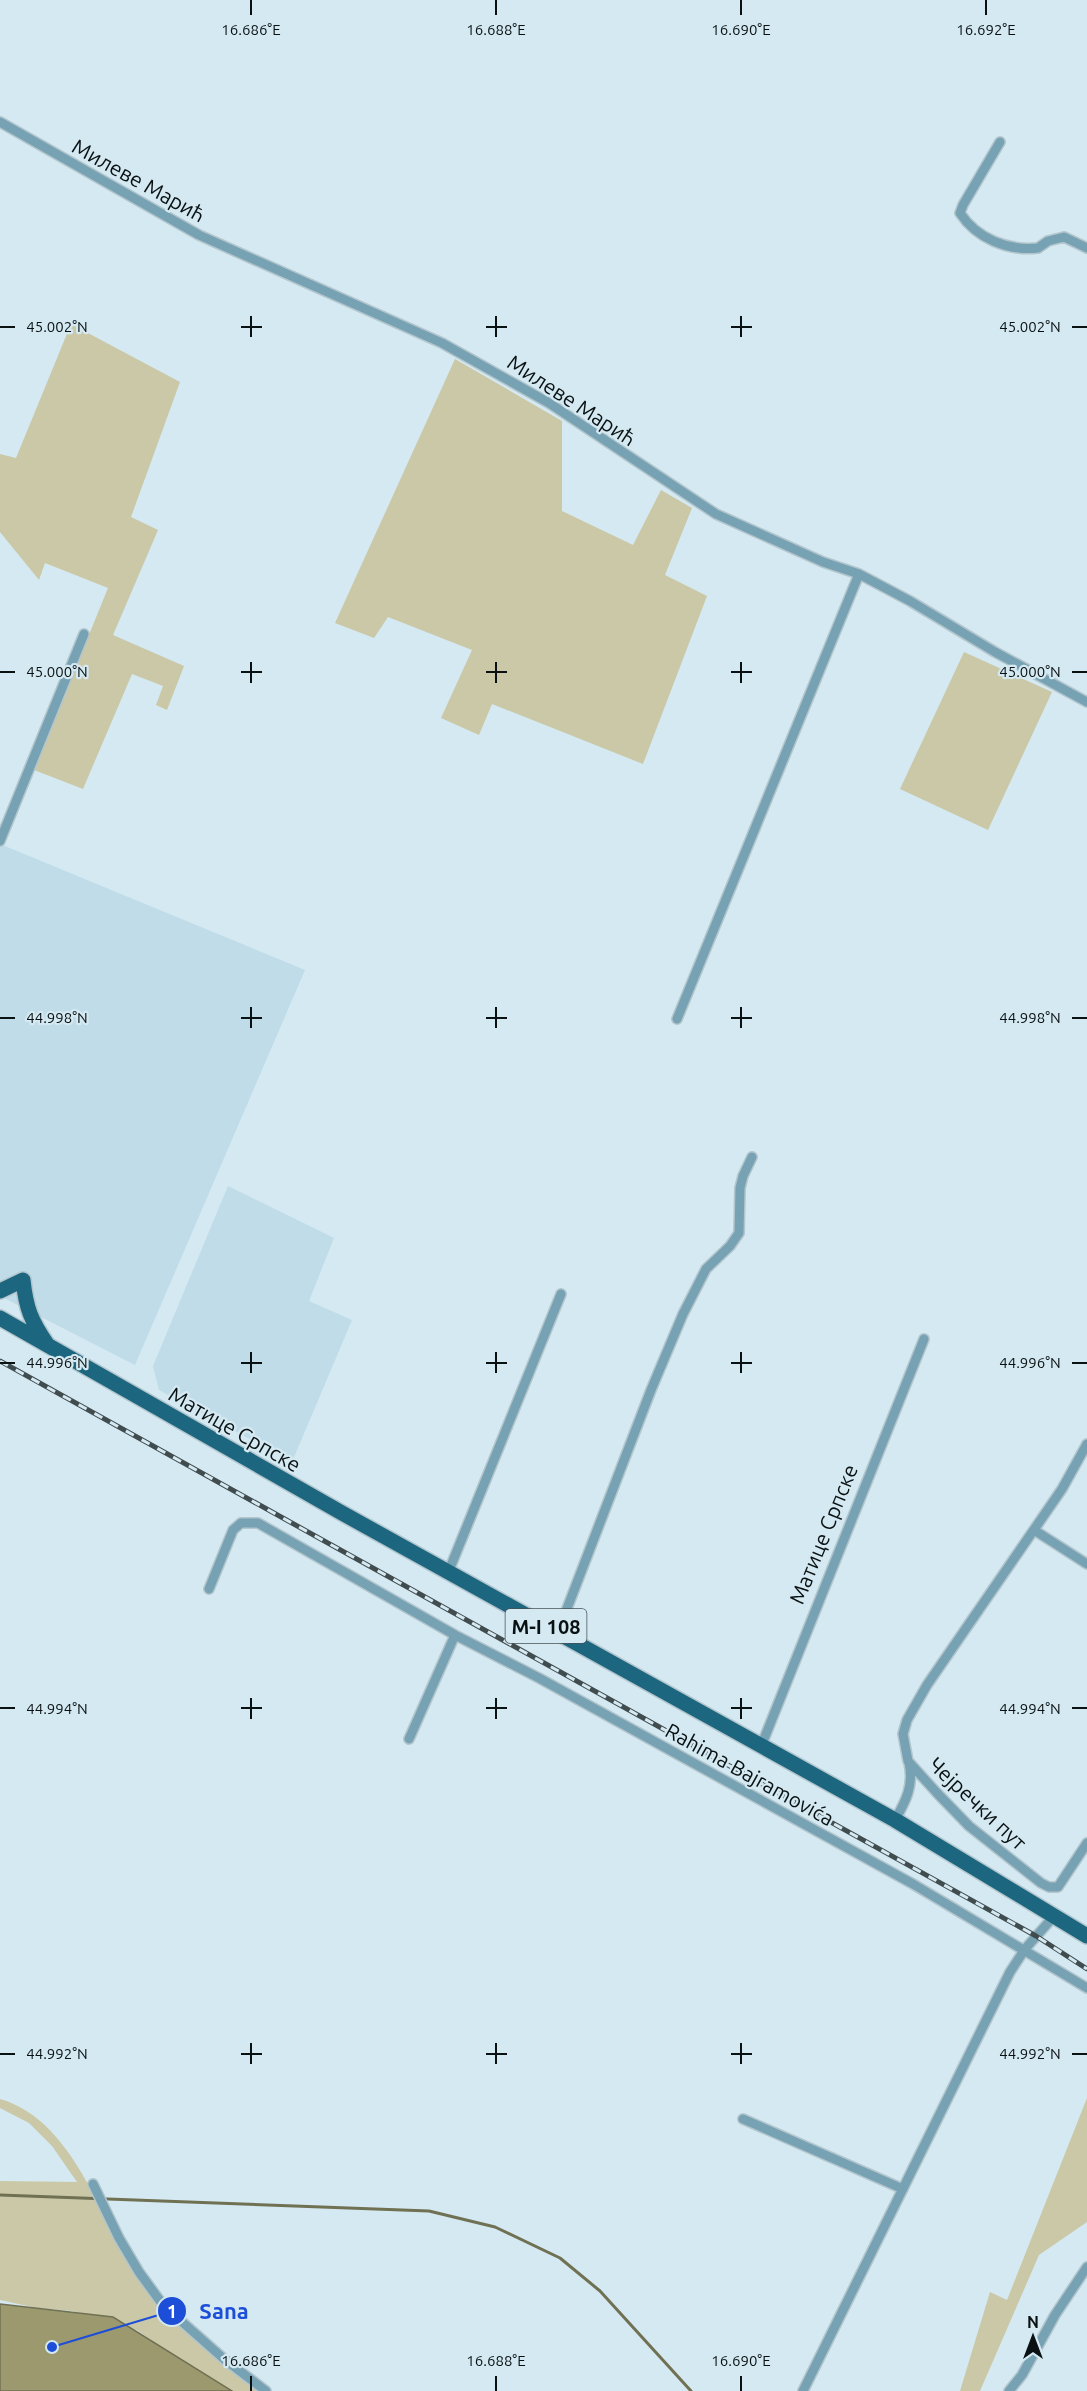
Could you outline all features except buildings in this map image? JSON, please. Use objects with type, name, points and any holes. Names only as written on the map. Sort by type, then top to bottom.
[{"type":"main road","points":[[0,1291],[24,1280],[25,1303],[30,1317],[50,1347]]},
{"type":"main road","name":"Матице Српске","points":[[1,1319],[448,1573],[762,1744],[895,1820],[1087,1936]]},
{"type":"street","name":"Милеве Мaрић","points":[[0,122],[191,231],[442,343],[549,403],[725,520],[783,542],[823,562],[859,574],[1087,702]]},
{"type":"street","points":[[999,142],[963,206],[960,213],[963,218],[980,234],[1006,246],[1038,248],[1048,241],[1064,237],[1087,248]]},
{"type":"street","points":[[677,1019],[859,574]]},
{"type":"street","points":[[0,841],[84,634]]},
{"type":"street","points":[[558,1632],[651,1390],[683,1314],[706,1269],[730,1246],[739,1233],[740,1188],[752,1157]]},
{"type":"street","points":[[448,1573],[561,1294]]},
{"type":"street","name":"Матице Српске","points":[[762,1744],[924,1340]]},
{"type":"street","name":"Чејречки пут","points":[[1087,1444],[1084,1459],[927,1685],[907,1720],[904,1741],[908,1761],[969,1826],[1030,1875],[1049,1887],[1058,1887],[1087,1844]]},
{"type":"street","name":"Rahima Bajramovića","points":[[209,1589],[233,1530],[241,1523],[258,1523],[455,1635],[539,1678],[903,1878],[1026,1949],[1087,1988]]},
{"type":"street","points":[[1034,1530],[1087,1564]]},
{"type":"street","points":[[409,1739],[455,1635]]},
{"type":"street","points":[[895,1820],[905,1802],[911,1784],[912,1775],[908,1761]]},
{"type":"street","points":[[803,2391],[1010,1972],[1055,1915]]},
{"type":"street","points":[[743,2119],[903,2189]]},
{"type":"street","points":[[93,2184],[119,2238],[139,2272],[163,2305],[266,2391]]},
{"type":"street","points":[[1009,2391],[1022,2375],[1055,2316],[1087,2267]]},
{"type":"shaded area","points":[[71,324],[180,382],[131,517],[158,530],[113,635],[184,666],[167,710],[156,705],[163,686],[132,674],[83,789],[34,770],[108,588],[45,563],[39,580],[0,532],[0,454],[16,458]]},
{"type":"shaded area","points":[[455,359],[562,421],[562,511],[633,545],[661,490],[692,508],[665,575],[707,596],[643,764],[492,704],[479,735],[441,718],[472,650],[388,617],[374,638],[335,623]]},
{"type":"shaded area","points":[[964,652],[1052,692],[988,830],[900,789]]},
{"type":"shaded area","points":[[0,844],[305,970],[135,1365],[0,1296]]},
{"type":"shaded area","points":[[228,1186],[334,1238],[309,1301],[352,1320],[292,1462],[159,1390],[153,1366]]},
{"type":"shaded area","points":[[1087,2098],[1087,2222],[1039,2255],[980,2391],[960,2391],[990,2292],[1007,2300]]},
{"type":"shaded area","points":[[0,2099],[27,2111],[50,2130],[69,2154],[131,2266],[159,2305],[200,2344],[259,2391],[223,2391],[138,2331],[113,2320],[0,2300],[0,2181],[77,2182],[52,2146],[29,2123],[0,2108]]},
{"type":"shaded area","points":[[0,2304],[113,2317],[232,2391],[0,2391]]},
{"type":"waterway","points":[[0,2195],[429,2211],[495,2227],[560,2258],[600,2291],[691,2391]]},
{"type":"railway","points":[[0,1361],[1036,1936],[1087,1969]]},
{"type":"place","name":"Sana","points":[[52,2347]]}]
